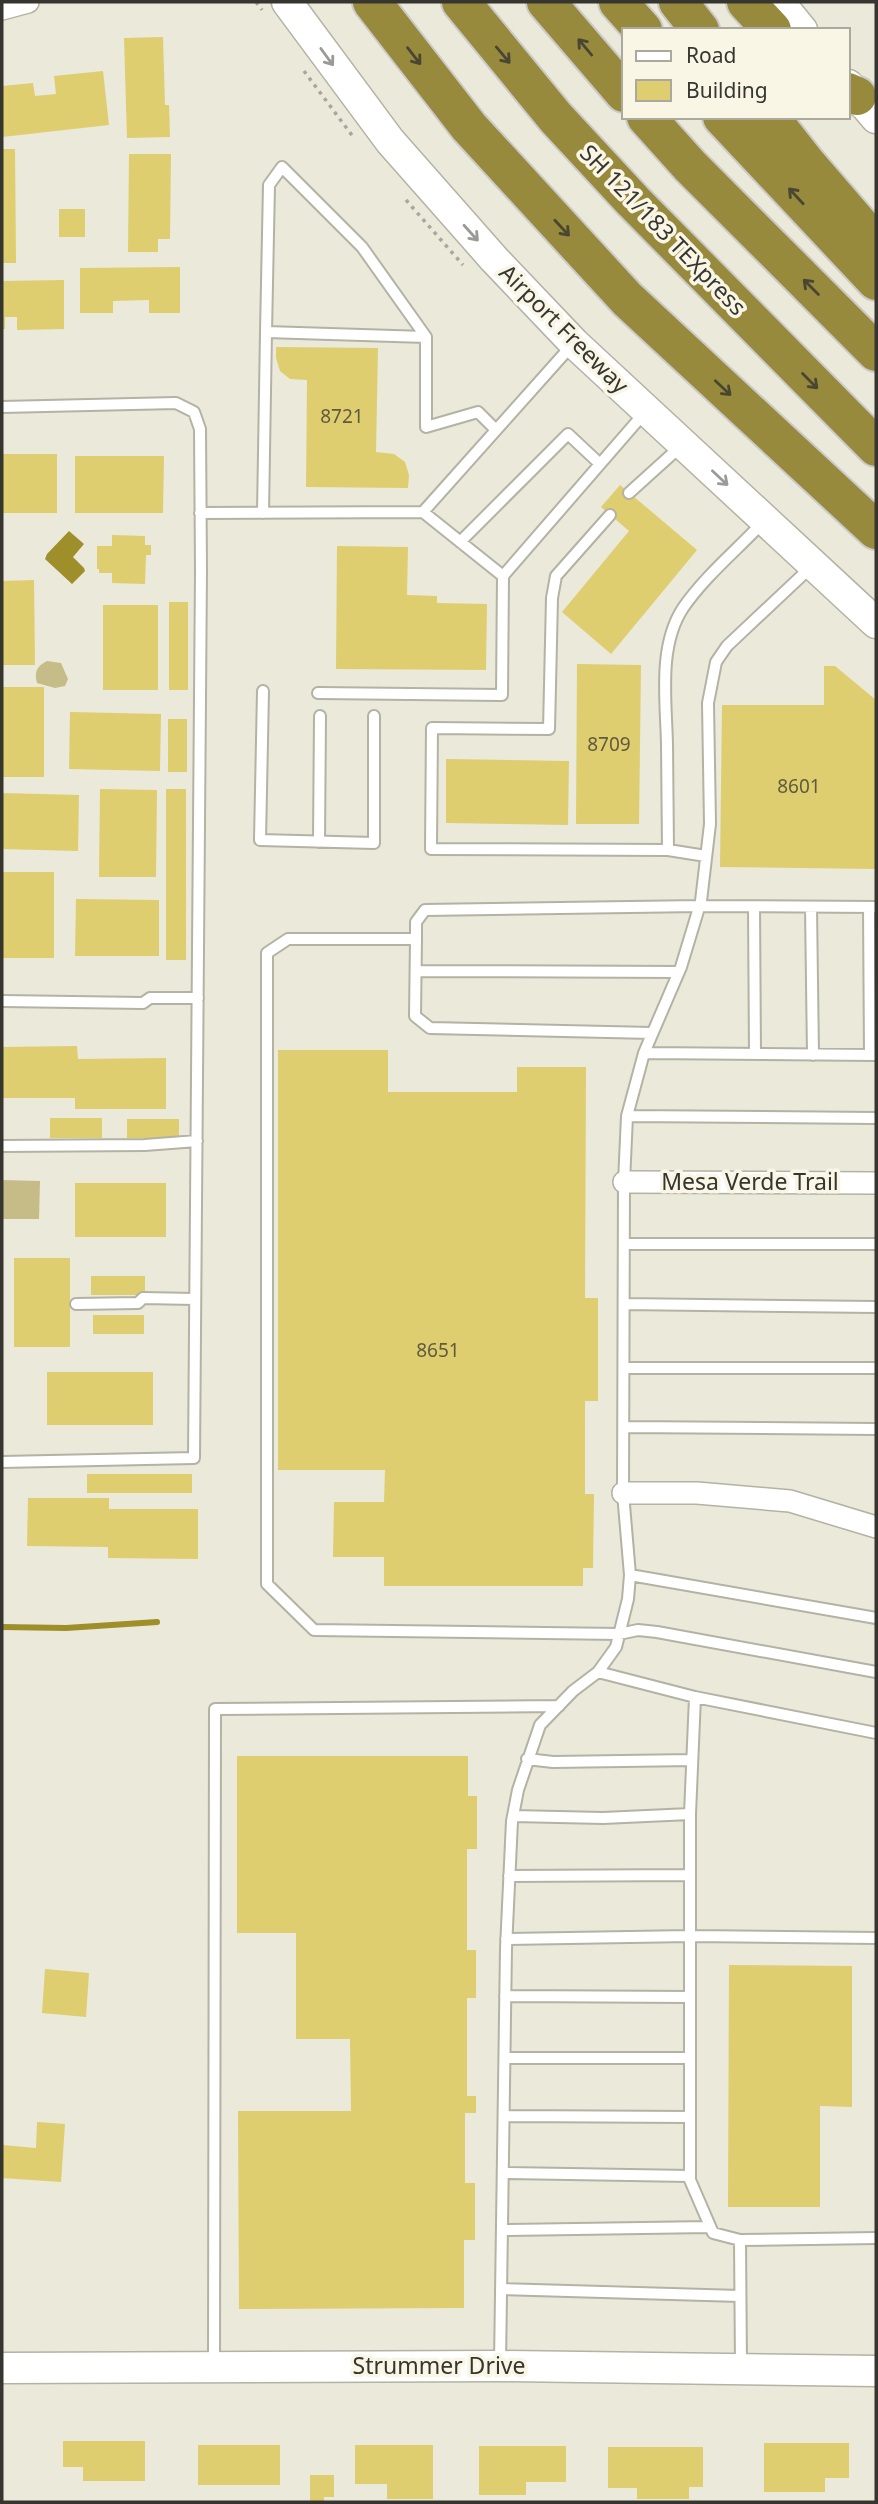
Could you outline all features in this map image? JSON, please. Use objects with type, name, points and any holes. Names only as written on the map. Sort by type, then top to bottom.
[{"type":"highway","points":[[372,2],[469,127],[627,299],[876,530]]},
{"type":"highway","name":"SH 121/183 TEXpress","points":[[461,2],[556,118],[624,191],[876,447]]},
{"type":"highway","points":[[546,2],[622,91]]},
{"type":"highway","points":[[618,2],[641,28]]},
{"type":"highway","points":[[678,2],[698,28]]},
{"type":"highway","points":[[746,2],[770,28]]},
{"type":"highway","points":[[648,119],[876,352]]},
{"type":"highway","points":[[724,119],[876,281]]},
{"type":"highway","points":[[772,119],[876,244]]},
{"type":"main road","name":"Airport Freeway","points":[[287,2],[390,141],[485,249],[574,343],[876,623]]},
{"type":"main road","points":[[779,2],[800,28]]},
{"type":"main road","name":"Strummer Drive","points":[[2,2368],[500,2366],[876,2371]]},
{"type":"street","points":[[2,9],[28,2]]},
{"type":"street","name":"Mesa Verde Trail","points":[[624,1182],[876,1183]]},
{"type":"street","points":[[623,1493],[697,1493],[790,1501],[876,1527]]},
{"type":"lane","points":[[262,513],[269,185],[282,166],[362,247],[426,337],[426,427],[478,412],[496,430]]},
{"type":"lane","points":[[266,332],[426,337]]},
{"type":"lane","points":[[423,512],[574,343]]},
{"type":"lane","points":[[2,407],[176,403],[194,412],[200,429],[201,513],[194,1458],[2,1462]]},
{"type":"lane","points":[[318,693],[502,695],[503,576],[646,410]]},
{"type":"lane","points":[[460,542],[568,434],[600,464]]},
{"type":"lane","points":[[629,493],[683,444]]},
{"type":"lane","points":[[201,513],[423,512],[503,576]]},
{"type":"lane","points":[[610,515],[556,576],[552,598],[549,729],[432,728],[431,849],[668,850],[706,856]]},
{"type":"lane","points":[[668,850],[666,690],[667,656],[673,628],[683,608],[708,578],[765,520]]},
{"type":"lane","points":[[500,2366],[506,1939],[513,1816],[527,1759],[540,1724],[598,1672],[616,1647],[628,1599],[630,1575],[623,1493],[624,1182],[627,1116],[644,1053],[679,972],[699,906],[710,824],[708,703],[716,662],[727,646],[813,564]]},
{"type":"lane","points":[[262,691],[260,840],[374,843],[374,716]]},
{"type":"lane","points":[[319,842],[320,716]]},
{"type":"lane","points":[[644,1053],[873,1055],[873,907],[699,906],[425,910],[416,922],[415,1016],[430,1028],[652,1033]]},
{"type":"lane","points":[[754,906],[755,1054]]},
{"type":"lane","points":[[811,906],[813,1055]]},
{"type":"lane","points":[[416,939],[288,939],[267,953],[267,1584],[314,1630],[619,1634],[638,1630],[876,1672]]},
{"type":"lane","points":[[416,971],[679,972]]},
{"type":"lane","points":[[2,1001],[143,1003],[150,998],[198,998]]},
{"type":"lane","points":[[627,1116],[876,1118]]},
{"type":"lane","points":[[2,1146],[145,1146],[197,1141]]},
{"type":"lane","points":[[624,1244],[876,1244]]},
{"type":"lane","points":[[76,1304],[138,1303],[143,1298],[195,1299]]},
{"type":"lane","points":[[624,1304],[876,1307]]},
{"type":"lane","points":[[624,1368],[876,1368]]},
{"type":"lane","points":[[624,1427],[876,1429]]},
{"type":"lane","points":[[630,1575],[876,1618]]},
{"type":"lane","points":[[598,1672],[695,1697],[876,1733]]},
{"type":"lane","points":[[695,1697],[691,1814],[690,2176],[713,2233],[740,2240],[876,2238]]},
{"type":"lane","points":[[214,2367],[215,1709],[559,1706]]},
{"type":"lane","points":[[527,1759],[553,1762],[692,1760]]},
{"type":"lane","points":[[513,1816],[603,1818],[691,1814]]},
{"type":"lane","points":[[509,1876],[691,1875]]},
{"type":"lane","points":[[506,1939],[691,1936],[876,1938]]},
{"type":"lane","points":[[505,1996],[690,1997]]},
{"type":"lane","points":[[505,2058],[690,2057]]},
{"type":"lane","points":[[504,2116],[690,2117]]},
{"type":"lane","points":[[503,2172],[690,2176]]},
{"type":"lane","points":[[502,2230],[710,2227]]},
{"type":"lane","points":[[740,2240],[741,2369]]},
{"type":"lane","points":[[501,2289],[740,2296]]},
{"type":"shaded area","points":[[69,531],[84,544],[73,557],[85,571],[72,584],[45,559]]},
{"type":"shaded area","points":[[47,661],[61,663],[68,679],[65,686],[55,688],[37,683],[37,670]]},
{"type":"shaded area","points":[[2,1180],[40,1181],[39,1219],[2,1219]]},
{"type":"building","points":[[163,37],[165,105],[169,105],[170,137],[127,138],[124,38]]},
{"type":"building","points":[[103,71],[109,125],[2,137],[2,86],[33,83],[35,96],[56,94],[54,76]]},
{"type":"building","points":[[2,149],[15,149],[16,263],[2,263]]},
{"type":"building","points":[[129,154],[171,154],[170,239],[158,239],[158,252],[128,252]]},
{"type":"building","points":[[59,209],[85,209],[85,237],[59,237]]},
{"type":"building","points":[[180,267],[180,313],[149,313],[149,300],[113,301],[113,313],[80,313],[80,268]]},
{"type":"building","points":[[64,280],[64,329],[17,330],[17,317],[5,317],[5,329],[2,329],[2,281]]},
{"type":"building","points":[[276,347],[378,348],[376,452],[394,454],[405,462],[409,475],[408,488],[306,487],[307,380],[290,379],[280,371]]},
{"type":"building","points":[[2,454],[57,454],[57,513],[2,513]]},
{"type":"building","points":[[75,456],[164,456],[163,513],[75,513]]},
{"type":"building","points":[[620,485],[697,550],[611,654],[562,612],[629,531],[601,507]]},
{"type":"building","points":[[112,535],[145,536],[145,545],[151,545],[151,555],[146,555],[145,584],[112,583],[112,573],[99,573],[97,546],[112,546]]},
{"type":"building","points":[[337,546],[408,547],[407,595],[437,596],[437,603],[487,604],[486,670],[336,669]]},
{"type":"building","points":[[34,580],[35,665],[2,665],[2,581]]},
{"type":"building","points":[[169,602],[188,602],[188,690],[169,690]]},
{"type":"building","points":[[103,605],[158,605],[158,690],[103,690]]},
{"type":"building","points":[[577,664],[641,665],[639,824],[576,824]]},
{"type":"building","points":[[824,666],[835,666],[876,700],[876,869],[720,867],[722,705],[824,705]]},
{"type":"building","points":[[2,687],[44,687],[44,777],[2,777]]},
{"type":"building","points":[[70,712],[161,714],[160,771],[69,769]]},
{"type":"building","points":[[168,719],[187,719],[187,772],[168,772]]},
{"type":"building","points":[[446,759],[569,761],[568,825],[446,823]]},
{"type":"building","points":[[100,789],[157,790],[156,877],[99,877]]},
{"type":"building","points":[[166,789],[186,789],[186,960],[166,960]]},
{"type":"building","points":[[2,793],[79,795],[78,851],[2,849]]},
{"type":"building","points":[[2,872],[54,872],[54,958],[2,958]]},
{"type":"building","points":[[76,899],[159,900],[159,956],[75,956]]},
{"type":"building","points":[[77,1046],[78,1059],[166,1058],[166,1109],[75,1109],[75,1098],[3,1098],[3,1047]]},
{"type":"building","points":[[278,1050],[388,1050],[388,1092],[517,1092],[517,1067],[586,1067],[585,1298],[598,1298],[598,1401],[585,1401],[585,1494],[594,1494],[593,1568],[583,1568],[583,1586],[384,1586],[384,1557],[333,1557],[334,1502],[384,1502],[385,1470],[278,1470]]},
{"type":"building","points":[[50,1118],[102,1118],[102,1138],[50,1138]]},
{"type":"building","points":[[127,1119],[179,1119],[179,1138],[127,1138]]},
{"type":"building","points":[[75,1183],[166,1183],[166,1237],[75,1237]]},
{"type":"building","points":[[14,1258],[70,1258],[70,1347],[14,1347]]},
{"type":"building","points":[[91,1276],[145,1276],[145,1295],[91,1295]]},
{"type":"building","points":[[93,1315],[144,1315],[144,1334],[93,1334]]},
{"type":"building","points":[[47,1372],[153,1372],[153,1425],[47,1425]]},
{"type":"building","points":[[87,1474],[192,1474],[192,1493],[87,1493]]},
{"type":"building","points":[[28,1498],[109,1498],[109,1509],[198,1509],[198,1559],[108,1558],[108,1547],[27,1546]]},
{"type":"building","points":[[237,1756],[468,1756],[468,1796],[477,1796],[477,1849],[467,1849],[467,1950],[476,1950],[476,1998],[467,1998],[467,2096],[476,2096],[476,2113],[465,2113],[465,2183],[475,2183],[475,2240],[464,2240],[464,2308],[239,2309],[238,2111],[351,2111],[350,2039],[296,2039],[296,1933],[237,1933]]},
{"type":"building","points":[[729,1965],[852,1966],[852,2107],[820,2106],[820,2207],[728,2207]]},
{"type":"building","points":[[45,1969],[89,1973],[86,2017],[42,2013]]},
{"type":"building","points":[[37,2122],[65,2124],[61,2182],[2,2178],[2,2145],[36,2148]]},
{"type":"building","points":[[63,2441],[145,2441],[145,2481],[83,2481],[83,2467],[63,2467]]},
{"type":"building","points":[[764,2443],[849,2443],[849,2478],[825,2478],[825,2492],[764,2492]]},
{"type":"building","points":[[198,2445],[280,2445],[280,2485],[198,2485]]},
{"type":"building","points":[[355,2445],[433,2445],[433,2499],[387,2499],[387,2484],[355,2484]]},
{"type":"building","points":[[479,2446],[566,2446],[566,2482],[526,2482],[526,2495],[479,2495]]},
{"type":"building","points":[[608,2447],[703,2447],[703,2487],[689,2487],[689,2499],[637,2499],[637,2488],[608,2488]]},
{"type":"building","points":[[310,2475],[334,2475],[334,2497],[324,2497],[324,2502],[310,2502]]},
{"type":"waterway","points":[[2,1627],[66,1628],[157,1622]]}]
